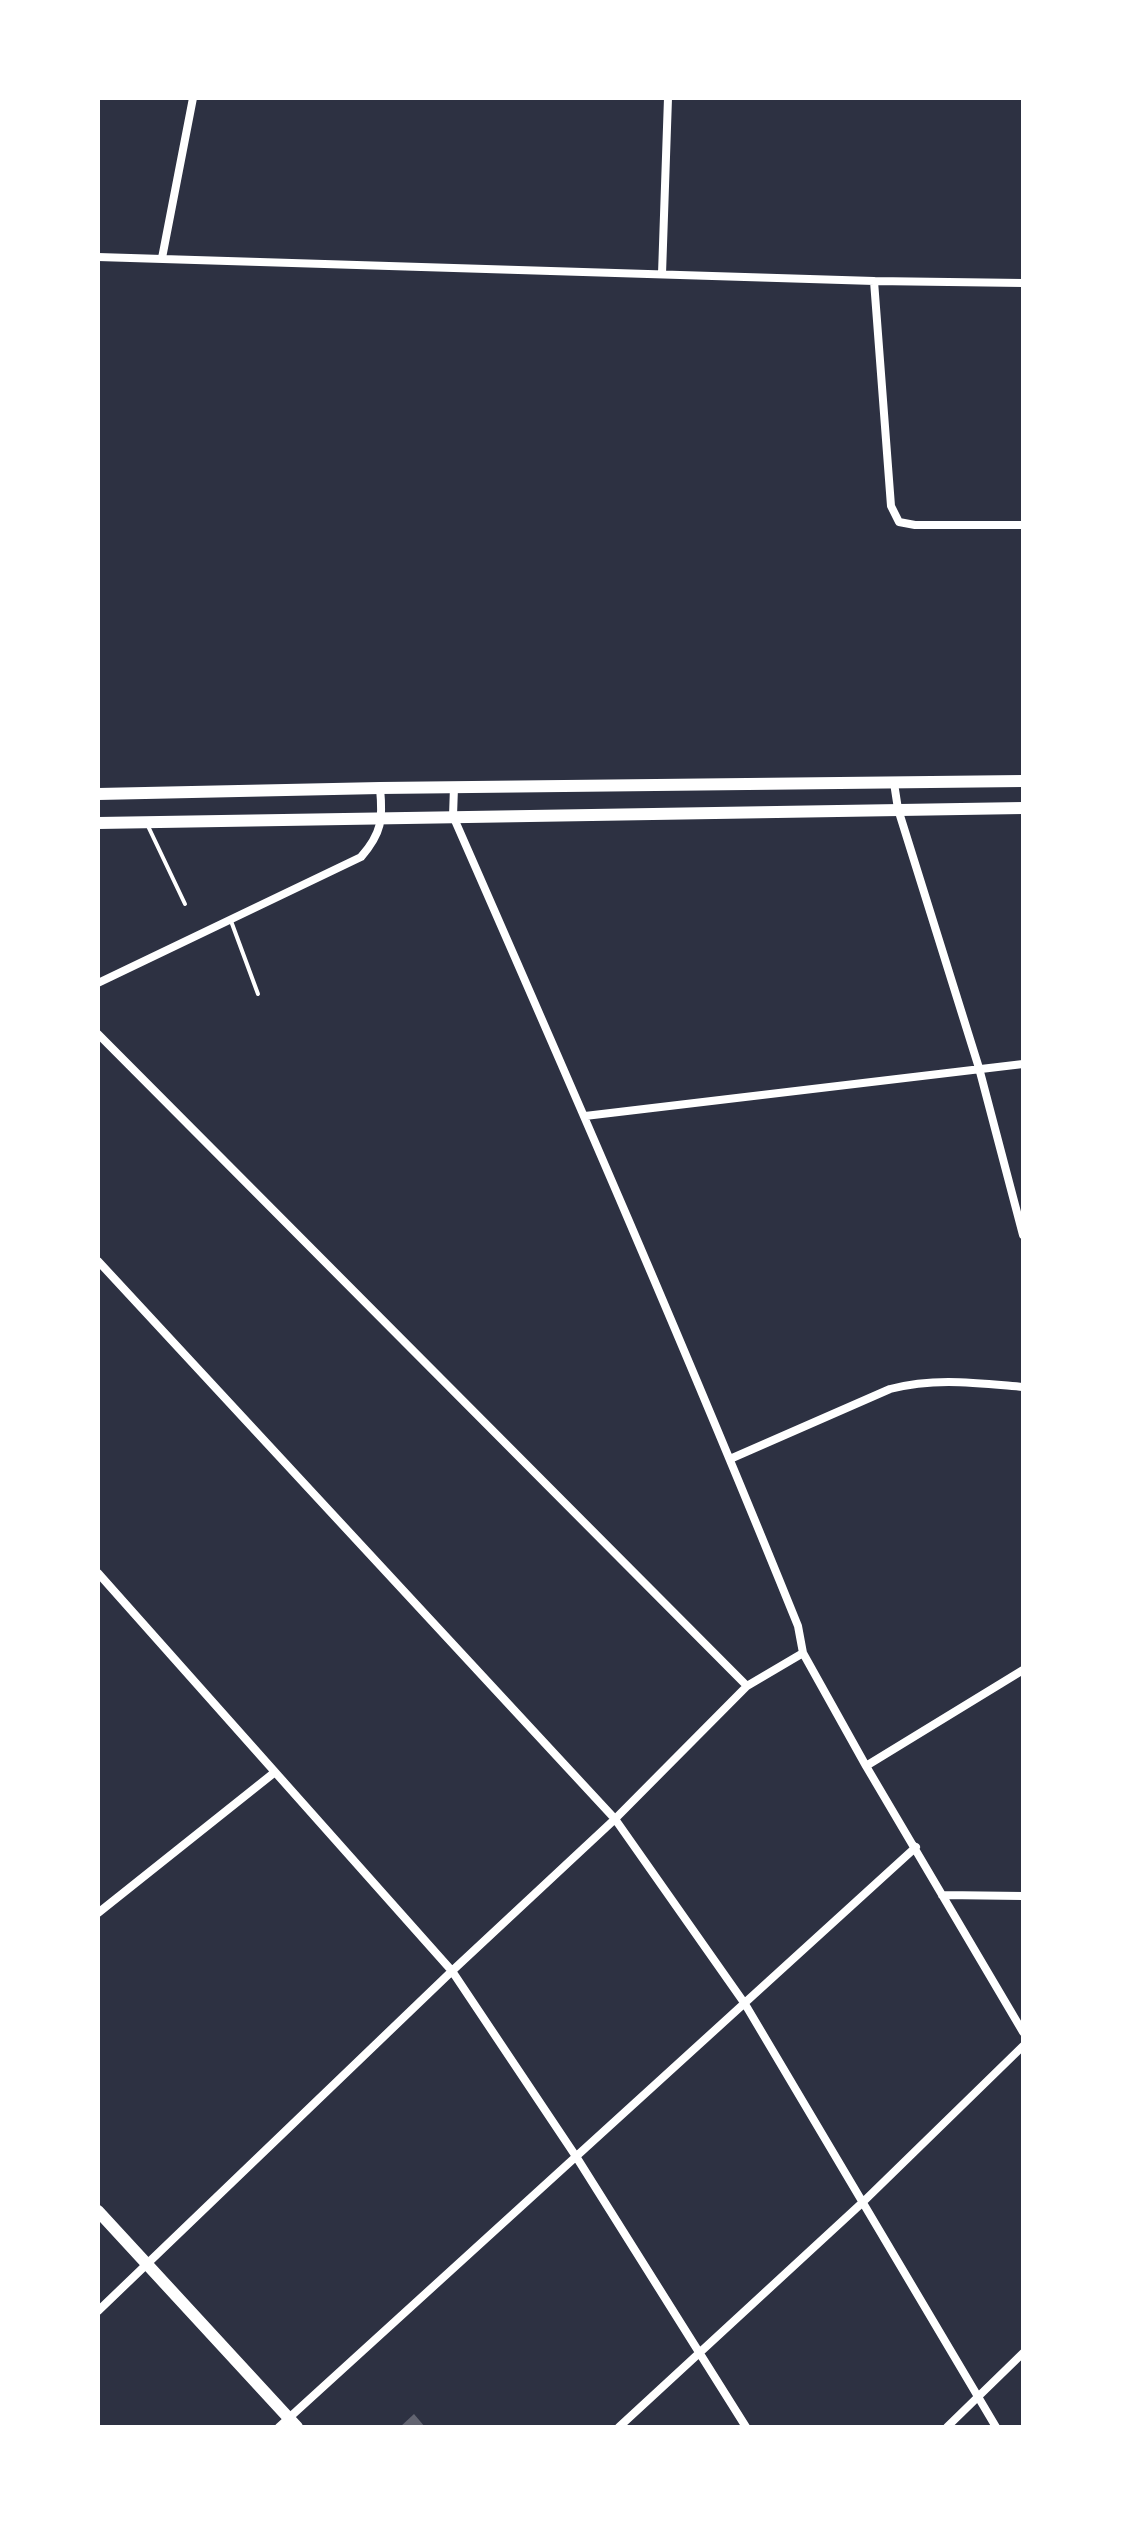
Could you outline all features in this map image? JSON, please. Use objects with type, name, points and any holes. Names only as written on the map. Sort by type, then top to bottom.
[{"type":"main road","points":[[98,794],[1023,781]]},
{"type":"main road","points":[[774,784],[774,812]]},
{"type":"main road","points":[[98,823],[1023,808]]},
{"type":"main road","points":[[98,2211],[288,2424]]},
{"type":"street","points":[[162,258],[193,98]]},
{"type":"street","points":[[662,274],[668,98]]},
{"type":"street","points":[[98,257],[1023,283]]},
{"type":"street","points":[[874,281],[891,506],[899,522],[915,525],[1023,525]]},
{"type":"street","points":[[894,783],[898,809],[979,1068],[1023,1235]]},
{"type":"street","points":[[454,787],[453,816],[585,1116],[730,1459],[798,1626],[803,1653],[1023,2032]]},
{"type":"street","points":[[98,983],[361,857],[375,842],[382,818],[380,788]]},
{"type":"street","points":[[98,1034],[747,1686]]},
{"type":"street","points":[[585,1116],[1023,1064]]},
{"type":"street","points":[[98,1261],[615,1819],[745,2004],[996,2427]]},
{"type":"street","points":[[730,1459],[890,1389],[918,1381],[949,1380],[1023,1387]]},
{"type":"street","points":[[98,1573],[452,1971],[577,2158],[746,2427]]},
{"type":"street","points":[[98,2311],[615,1819],[747,1686],[803,1653]]},
{"type":"street","points":[[866,1766],[1023,1670]]},
{"type":"street","points":[[98,1913],[275,1772]]},
{"type":"street","points":[[288,2424],[916,1847]]},
{"type":"street","points":[[942,1895],[1023,1896]]},
{"type":"street","points":[[619,2427],[863,2202],[1023,2046]]},
{"type":"street","points":[[947,2427],[1023,2353]]},
{"type":"lane","points":[[146,821],[185,904]]},
{"type":"lane","points":[[230,919],[258,994]]},
{"type":"building","points":[[414,2414],[425,2427],[400,2427]]}]
